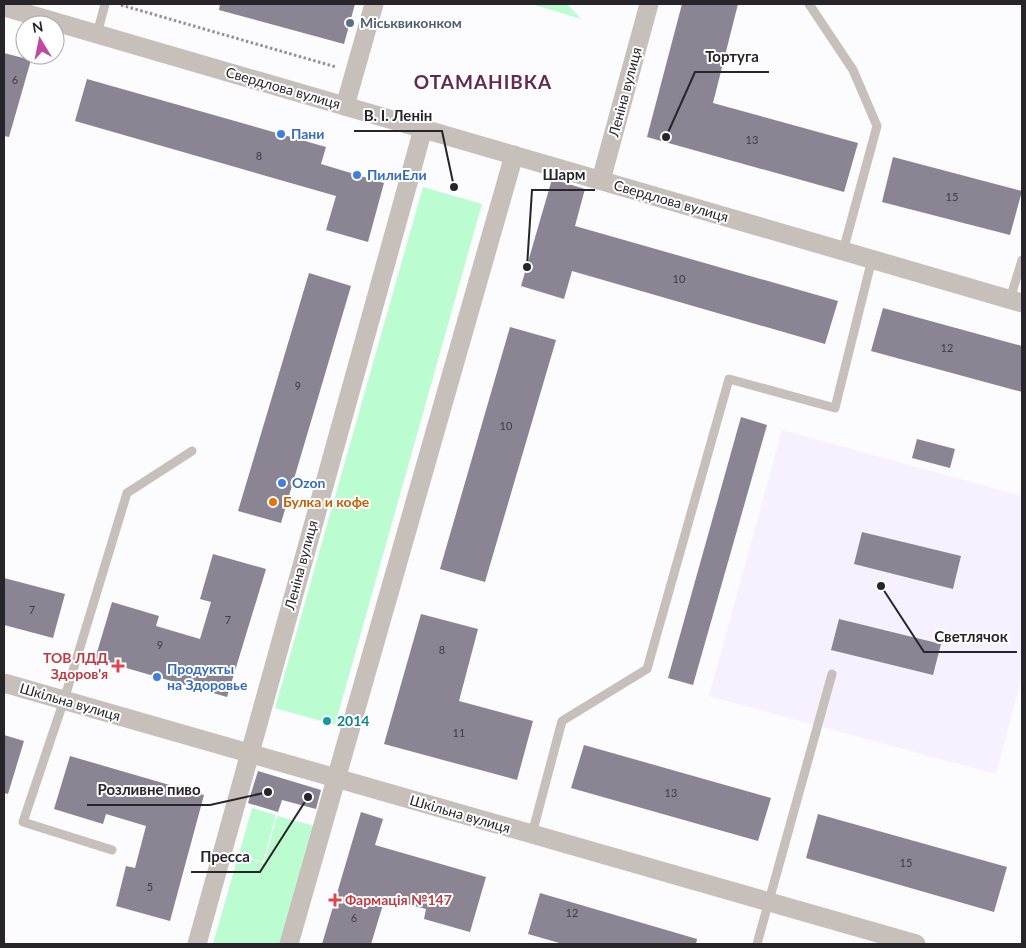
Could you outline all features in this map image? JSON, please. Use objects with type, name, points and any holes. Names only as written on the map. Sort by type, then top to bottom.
[{"type":"street","points":[[345,106],[374,4]]},
{"type":"street","name":"Леніна вулиця","points":[[601,180],[649,4]]},
{"type":"street","name":"Свердлова вулиця","points":[[4,7],[1016,301]]},
{"type":"street","name":"Леніна вулиця","points":[[197,944],[423,129]]},
{"type":"street","points":[[289,944],[502,206],[514,155]]},
{"type":"street","name":"Шкільна вулиця","points":[[4,683],[916,944]]},
{"type":"lane","points":[[96,34],[105,4]]},
{"type":"lane","points":[[810,4],[853,70],[877,126],[843,251]]},
{"type":"lane","points":[[532,834],[562,721],[647,668],[729,379],[835,408],[872,259]]},
{"type":"lane","points":[[1016,301],[1022,260]]},
{"type":"lane","points":[[112,850],[23,822],[64,700],[127,493],[192,451]]},
{"type":"lane","points":[[757,944],[832,674]]},
{"type":"path","points":[[118,4],[346,70]]},
{"type":"shaded area","points":[[782,430],[1022,496],[1022,676],[996,774],[709,696]]},
{"type":"green space","points":[[532,4],[567,4],[581,19]]},
{"type":"green space","points":[[423,187],[482,204],[335,725],[275,708]]},
{"type":"green space","points":[[252,808],[276,815],[263,862],[239,854]]},
{"type":"green space","points":[[277,816],[315,826],[281,944],[213,944],[238,856],[264,863]]},
{"type":"building","points":[[220,4],[355,4],[344,44],[219,10]]},
{"type":"building","points":[[682,4],[738,4],[713,103],[858,143],[844,192],[647,137]]},
{"type":"building","points":[[4,53],[15,56],[15,65],[30,65],[9,137],[4,136]]},
{"type":"building","points":[[87,79],[326,147],[321,164],[384,183],[368,242],[326,230],[336,196],[75,121]]},
{"type":"building","points":[[893,157],[1022,191],[1010,235],[882,202]]},
{"type":"building","points":[[552,179],[585,189],[575,226],[838,301],[825,344],[572,271],[564,299],[521,286]]},
{"type":"building","points":[[309,273],[351,286],[281,523],[238,511]]},
{"type":"building","points":[[883,308],[1022,346],[1022,392],[871,351]]},
{"type":"building","points":[[510,327],[556,340],[485,582],[440,569]]},
{"type":"building","points":[[741,417],[767,425],[693,685],[668,678]]},
{"type":"building","points":[[917,439],[955,449],[950,468],[912,458]]},
{"type":"building","points":[[862,532],[961,556],[953,589],[854,564]]},
{"type":"building","points":[[213,554],[266,569],[227,697],[95,659],[112,602],[159,616],[156,626],[200,639],[211,602],[200,599]]},
{"type":"building","points":[[4,578],[65,594],[53,638],[4,625]]},
{"type":"building","points":[[421,614],[478,629],[459,701],[533,721],[517,780],[384,744]]},
{"type":"building","points":[[839,619],[941,644],[933,675],[831,650]]},
{"type":"building","points":[[4,735],[24,741],[8,794],[4,793]]},
{"type":"building","points":[[584,745],[771,798],[758,841],[571,788]]},
{"type":"building","points":[[70,756],[204,795],[170,921],[116,906],[126,866],[135,868],[146,826],[106,814],[103,824],[54,809]]},
{"type":"building","points":[[258,771],[321,790],[316,809],[282,800],[278,812],[248,803]]},
{"type":"building","points":[[361,812],[383,819],[375,845],[486,877],[470,932],[424,919],[426,909],[385,898],[371,944],[322,944]]},
{"type":"building","points":[[818,814],[1007,867],[994,912],[806,858]]},
{"type":"building","points":[[540,893],[697,939],[696,944],[563,944],[528,934]]},
{"type":"place","name":"Міськвиконком","points":[[350,23]]},
{"type":"place","name":"Пани","points":[[281,134]]},
{"type":"place","name":"Тортуга","points":[[666,137]]},
{"type":"place","name":"ПилиЕли","points":[[357,175]]},
{"type":"place","name":"В. І. Ленін","points":[[454,187]]},
{"type":"place","name":"Шарм","points":[[527,267]]},
{"type":"place","name":"Ozon","points":[[282,483]]},
{"type":"place","name":"Булка и кофе","points":[[273,502]]},
{"type":"place","name":"Светлячок","points":[[881,586]]},
{"type":"place","name":"ТОВ ЛДД Здоров'я","points":[[118,666]]},
{"type":"place","name":"Продукты на Здоровье","points":[[157,677]]},
{"type":"place","name":"2014","points":[[327,721]]},
{"type":"place","name":"Розливне пиво","points":[[268,792]]},
{"type":"place","name":"Пресса","points":[[308,797]]},
{"type":"place","name":"Фармація №147","points":[[335,900]]},
{"type":"district","name":"ОТАМАНІВКА","points":[[483,82]]}]
